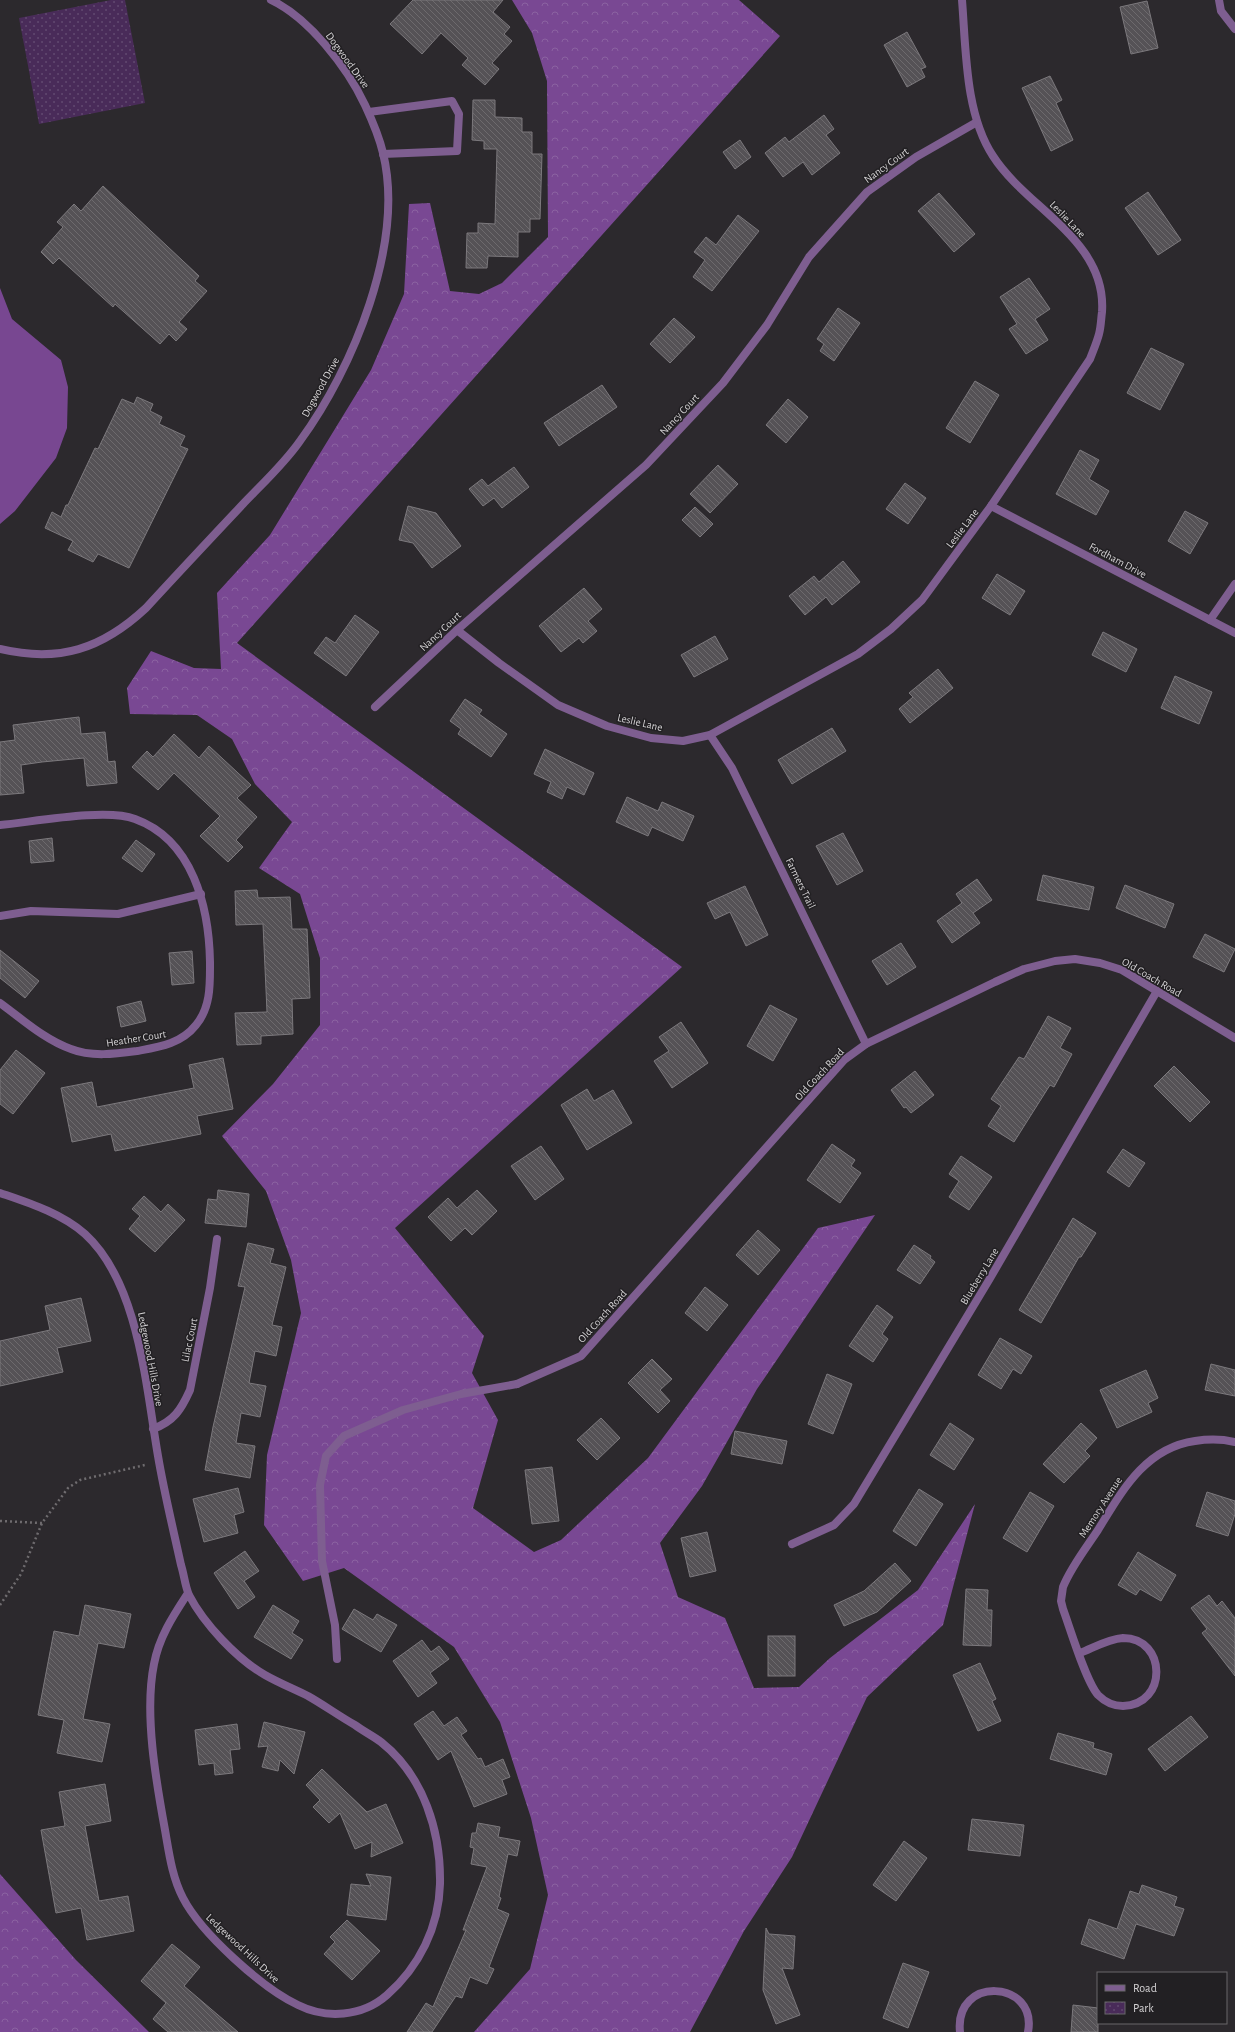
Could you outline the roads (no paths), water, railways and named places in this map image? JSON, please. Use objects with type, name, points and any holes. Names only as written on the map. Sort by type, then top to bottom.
[{"type":"street","name":"Dogwood Drive","points":[[0,649],[35,655],[74,651],[91,646],[108,638],[127,626],[146,608],[299,443],[334,389],[366,313],[378,272],[385,235],[388,204],[383,154],[360,94],[340,64],[316,35],[297,17],[271,0]]},
{"type":"street","name":"Leslie Lane","points":[[457,630],[499,663],[558,705],[607,726],[651,738],[683,741],[710,735],[858,654],[891,629],[922,600],[991,506],[1090,359],[1100,332],[1102,304],[1100,281],[1088,257],[1068,233],[1013,180],[992,156],[977,122],[969,83],[962,0]]},
{"type":"street","points":[[1219,0],[1221,11],[1235,29]]},
{"type":"street","points":[[368,112],[452,101],[459,114],[457,150],[383,154]]},
{"type":"street","name":"Nancy Court","points":[[375,707],[457,630],[646,465],[724,382],[767,325],[810,257],[867,192],[916,157],[977,122]]},
{"type":"street","name":"Fordham Drive","points":[[991,506],[1235,634]]},
{"type":"street","points":[[1210,620],[1235,584]]},
{"type":"street","name":"Farmers Trail","points":[[710,735],[732,768],[866,1044]]},
{"type":"street","name":"Heather Court","points":[[0,825],[104,815],[121,815],[134,818],[148,824],[164,836],[180,853],[191,870],[201,894],[210,946],[210,986],[208,1001],[196,1025],[185,1036],[174,1042],[131,1052],[103,1054],[85,1053],[70,1049],[56,1042],[0,1003]]},
{"type":"street","points":[[0,916],[31,912],[118,914],[201,894]]},
{"type":"street","name":"Old Coach Road","points":[[337,1659],[335,1625],[322,1561],[320,1485],[326,1456],[344,1436],[403,1410],[461,1394],[517,1384],[581,1356],[844,1060],[866,1044],[1024,969],[1055,961],[1075,959],[1100,963],[1122,970],[1235,1038]]},
{"type":"street","name":"Blueberry Lane","points":[[792,1544],[834,1526],[854,1504],[969,1313],[1157,991]]},
{"type":"street","name":"Ledgewood Hills Drive","points":[[0,1193],[63,1218],[86,1235],[117,1275],[134,1321],[159,1461],[188,1593],[211,1626],[244,1661],[264,1674],[311,1698],[382,1743],[412,1778],[426,1804],[434,1822],[439,1851],[440,1894],[435,1921],[428,1942],[407,1972],[385,1997],[366,2008],[343,2014],[323,2015],[301,2007],[282,1997],[260,1981],[209,1933],[194,1916],[182,1896],[174,1876],[161,1807],[152,1736],[151,1688],[154,1664],[160,1640],[171,1619],[188,1593]]},
{"type":"street","name":"Lilac Court","points":[[153,1429],[167,1424],[175,1416],[184,1403],[190,1390],[210,1288],[217,1239]]},
{"type":"street","name":"Memory Avenue","points":[[1080,1653],[1115,1640],[1130,1639],[1137,1642],[1150,1651],[1156,1665],[1156,1680],[1153,1687],[1144,1699],[1137,1703],[1124,1706],[1110,1703],[1099,1696],[1094,1690],[1062,1608],[1062,1587],[1126,1486],[1144,1465],[1171,1447],[1201,1440],[1235,1442]]},
{"type":"street","points":[[960,2032],[961,2012],[969,2001],[981,1993],[995,1990],[1008,1994],[1020,2002],[1027,2014],[1028,2032]]}]
